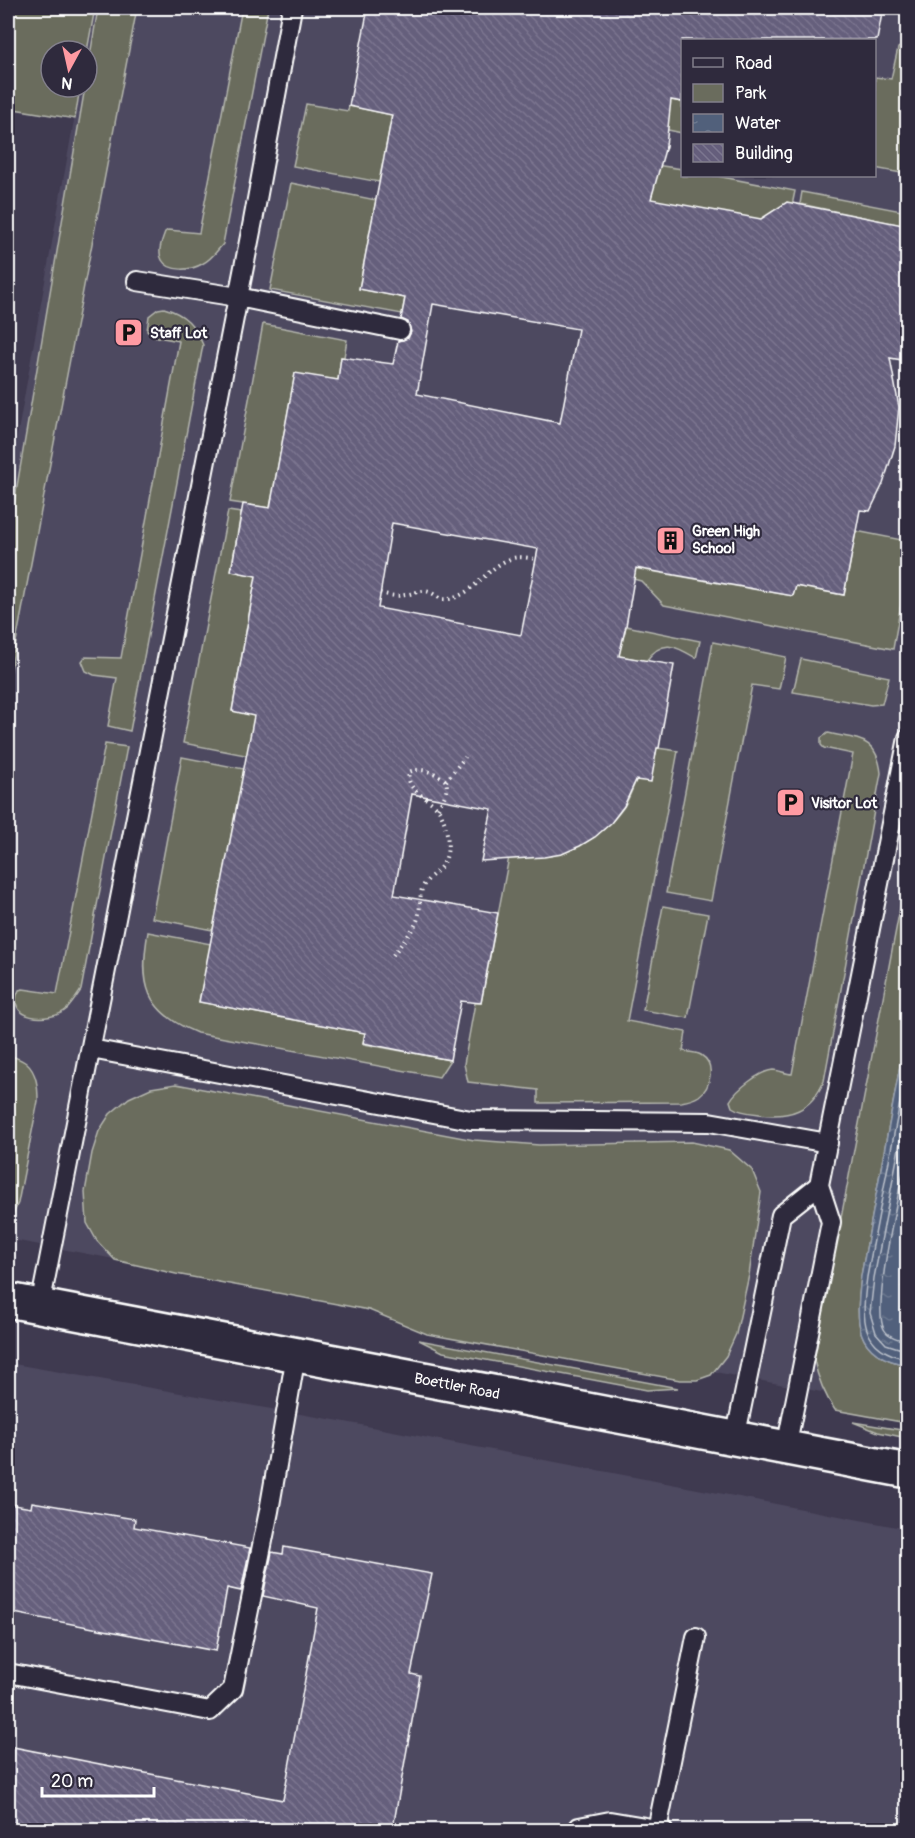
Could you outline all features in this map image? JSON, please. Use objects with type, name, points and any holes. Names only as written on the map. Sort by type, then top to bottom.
[{"type":"street","name":"Boettler Road","points":[[8,1300],[908,1471]]},
{"type":"lane","points":[[40,1306],[238,297],[292,8]]},
{"type":"lane","points":[[136,281],[238,297],[400,330]]},
{"type":"lane","points":[[786,1448],[831,1222],[819,1185],[899,824],[908,738]]},
{"type":"lane","points":[[91,1049],[471,1120],[709,1122],[828,1143]]},
{"type":"lane","points":[[735,1438],[781,1215],[819,1185]]},
{"type":"lane","points":[[8,1673],[210,1711],[233,1689],[269,1510],[296,1355]]},
{"type":"lane","points":[[578,1830],[579,1827],[610,1821],[659,1830],[696,1636]]},
{"type":"path","points":[[380,593],[399,596],[415,591],[426,591],[440,599],[453,599],[468,590],[498,564],[513,558],[536,559]]},
{"type":"path","points":[[446,781],[465,757]]},
{"type":"path","points":[[393,955],[417,921],[423,886],[444,863],[448,849],[444,823],[438,808],[413,788],[408,781],[409,772],[421,770],[433,772],[446,781],[446,794],[438,808]]},
{"type":"shaded area","points":[[95,8],[907,8],[907,1408],[8,1239],[8,487],[78,99],[99,99],[99,39],[89,39]]},
{"type":"shaded area","points":[[8,1363],[340,1421],[907,1529],[907,1830],[8,1830]]},
{"type":"green space","points":[[8,8],[95,8],[89,39],[39,39],[39,99],[78,99],[75,119],[8,108]]},
{"type":"green space","points":[[98,8],[137,8],[8,684],[8,539],[83,99],[99,99],[99,39],[93,39]]},
{"type":"green space","points":[[242,8],[268,8],[223,244],[211,258],[202,264],[193,268],[175,269],[162,260],[161,242],[168,230],[199,233]]},
{"type":"green space","points":[[905,44],[908,45],[907,174],[876,168],[876,77],[891,79],[898,48]]},
{"type":"green space","points":[[655,97],[681,102],[681,133],[650,126]]},
{"type":"green space","points":[[306,104],[348,111],[349,106],[392,115],[379,182],[293,166]]},
{"type":"green space","points":[[642,163],[681,169],[681,177],[722,177],[795,191],[788,225],[637,197]]},
{"type":"green space","points":[[291,183],[376,200],[359,289],[405,298],[402,314],[270,290]]},
{"type":"green space","points":[[802,192],[907,212],[907,226],[800,204]]},
{"type":"green space","points":[[164,308],[188,321],[203,345],[130,731],[108,726],[117,678],[94,675],[86,671],[82,661],[85,657],[121,658],[179,341],[152,336],[147,331],[149,316],[158,309]]},
{"type":"green space","points":[[263,324],[347,340],[344,357],[341,357],[338,380],[295,374],[270,508],[230,502]]},
{"type":"green space","points":[[228,511],[241,513],[231,571],[256,576],[232,711],[300,725],[291,764],[183,743]]},
{"type":"green space","points":[[856,531],[907,541],[907,571],[893,649],[664,605],[641,581],[614,574],[616,565],[793,596],[796,586],[844,595]]},
{"type":"green space","points":[[626,626],[700,641],[696,658],[670,646],[658,649],[646,661],[599,652],[603,630],[624,635]]},
{"type":"green space","points":[[713,642],[786,657],[779,689],[752,685],[711,901],[666,893]]},
{"type":"green space","points":[[801,659],[889,677],[882,704],[871,705],[793,692]]},
{"type":"green space","points":[[828,733],[857,739],[871,746],[879,761],[881,773],[824,1081],[813,1099],[798,1110],[780,1115],[745,1112],[732,1107],[730,1101],[755,1077],[773,1070],[792,1074],[853,754],[824,748],[821,745],[821,738]]},
{"type":"green space","points":[[105,744],[127,747],[81,990],[69,1007],[59,1014],[50,1017],[31,1016],[18,1008],[16,1000],[19,990],[57,994]]},
{"type":"green space","points":[[657,748],[678,751],[627,1021],[686,1032],[683,1051],[701,1055],[709,1064],[710,1076],[706,1087],[697,1097],[681,1102],[538,1103],[538,1090],[468,1082],[464,1064],[475,1003],[481,1003],[509,857],[558,853],[573,848],[600,833],[623,808],[639,775]]},
{"type":"green space","points":[[182,757],[244,769],[213,930],[152,918]]},
{"type":"green space","points":[[907,877],[907,1028],[861,1276],[858,1307],[862,1334],[867,1344],[876,1353],[889,1360],[907,1365],[907,1423],[835,1410],[822,1386],[814,1360]]},
{"type":"green space","points":[[663,906],[708,914],[688,1018],[643,1010]]},
{"type":"green space","points":[[148,932],[211,944],[199,1002],[365,1033],[363,1044],[450,1060],[439,1077],[197,1033],[166,1016],[156,1006],[150,994],[145,967]]},
{"type":"green space","points":[[8,1054],[24,1062],[33,1071],[38,1101],[18,1203],[8,1226]]},
{"type":"green space","points":[[176,1084],[474,1140],[539,1145],[692,1142],[729,1150],[752,1170],[761,1192],[749,1275],[736,1334],[726,1356],[711,1375],[697,1380],[680,1380],[427,1334],[369,1310],[176,1274],[115,1260],[97,1241],[87,1223],[85,1192],[92,1153],[99,1131],[110,1114],[129,1098],[151,1088]]},
{"type":"green space","points":[[419,1340],[678,1388],[647,1390],[443,1352]]},
{"type":"green space","points":[[853,1422],[907,1431],[907,1438],[878,1432]]},
{"type":"water","points":[[907,1028],[907,1365],[889,1360],[876,1353],[867,1344],[861,1334],[858,1307],[861,1276]]},
{"type":"building","name":"Green High School","points":[[368,8],[883,8],[877,40],[681,39],[681,102],[671,100],[666,146],[651,199],[761,219],[787,202],[908,226],[908,361],[890,358],[899,407],[895,446],[883,484],[870,511],[860,510],[844,595],[796,586],[793,596],[636,568],[619,656],[674,665],[659,748],[657,748],[651,782],[636,780],[624,806],[611,823],[580,846],[562,854],[544,857],[481,861],[492,809],[412,794],[394,895],[498,913],[481,1003],[461,1001],[450,1060],[363,1043],[365,1033],[199,1002],[254,716],[232,711],[256,576],[231,571],[243,504],[270,508],[295,373],[338,380],[341,357],[393,364],[398,341],[408,338],[411,332],[408,322],[401,319],[405,298],[359,289],[392,115],[349,106]],"holes":[[[433,304],[578,329],[560,423],[417,394]],[[392,523],[538,549],[521,635],[378,608]]]},
{"type":"building","points":[[32,1502],[135,1519],[134,1527],[250,1548],[241,1591],[227,1588],[216,1651],[8,1612],[8,1504],[31,1508]]},
{"type":"building","points":[[284,1547],[432,1574],[411,1674],[420,1676],[393,1828],[382,1827],[381,1830],[8,1830],[8,1746],[283,1800],[318,1608],[263,1596],[272,1552],[283,1554]]},
{"type":"place","name":"Staff Lot","points":[[129,333]]},
{"type":"place","name":"Green High School","points":[[671,540]]},
{"type":"place","name":"Visitor Lot","points":[[790,803]]}]
